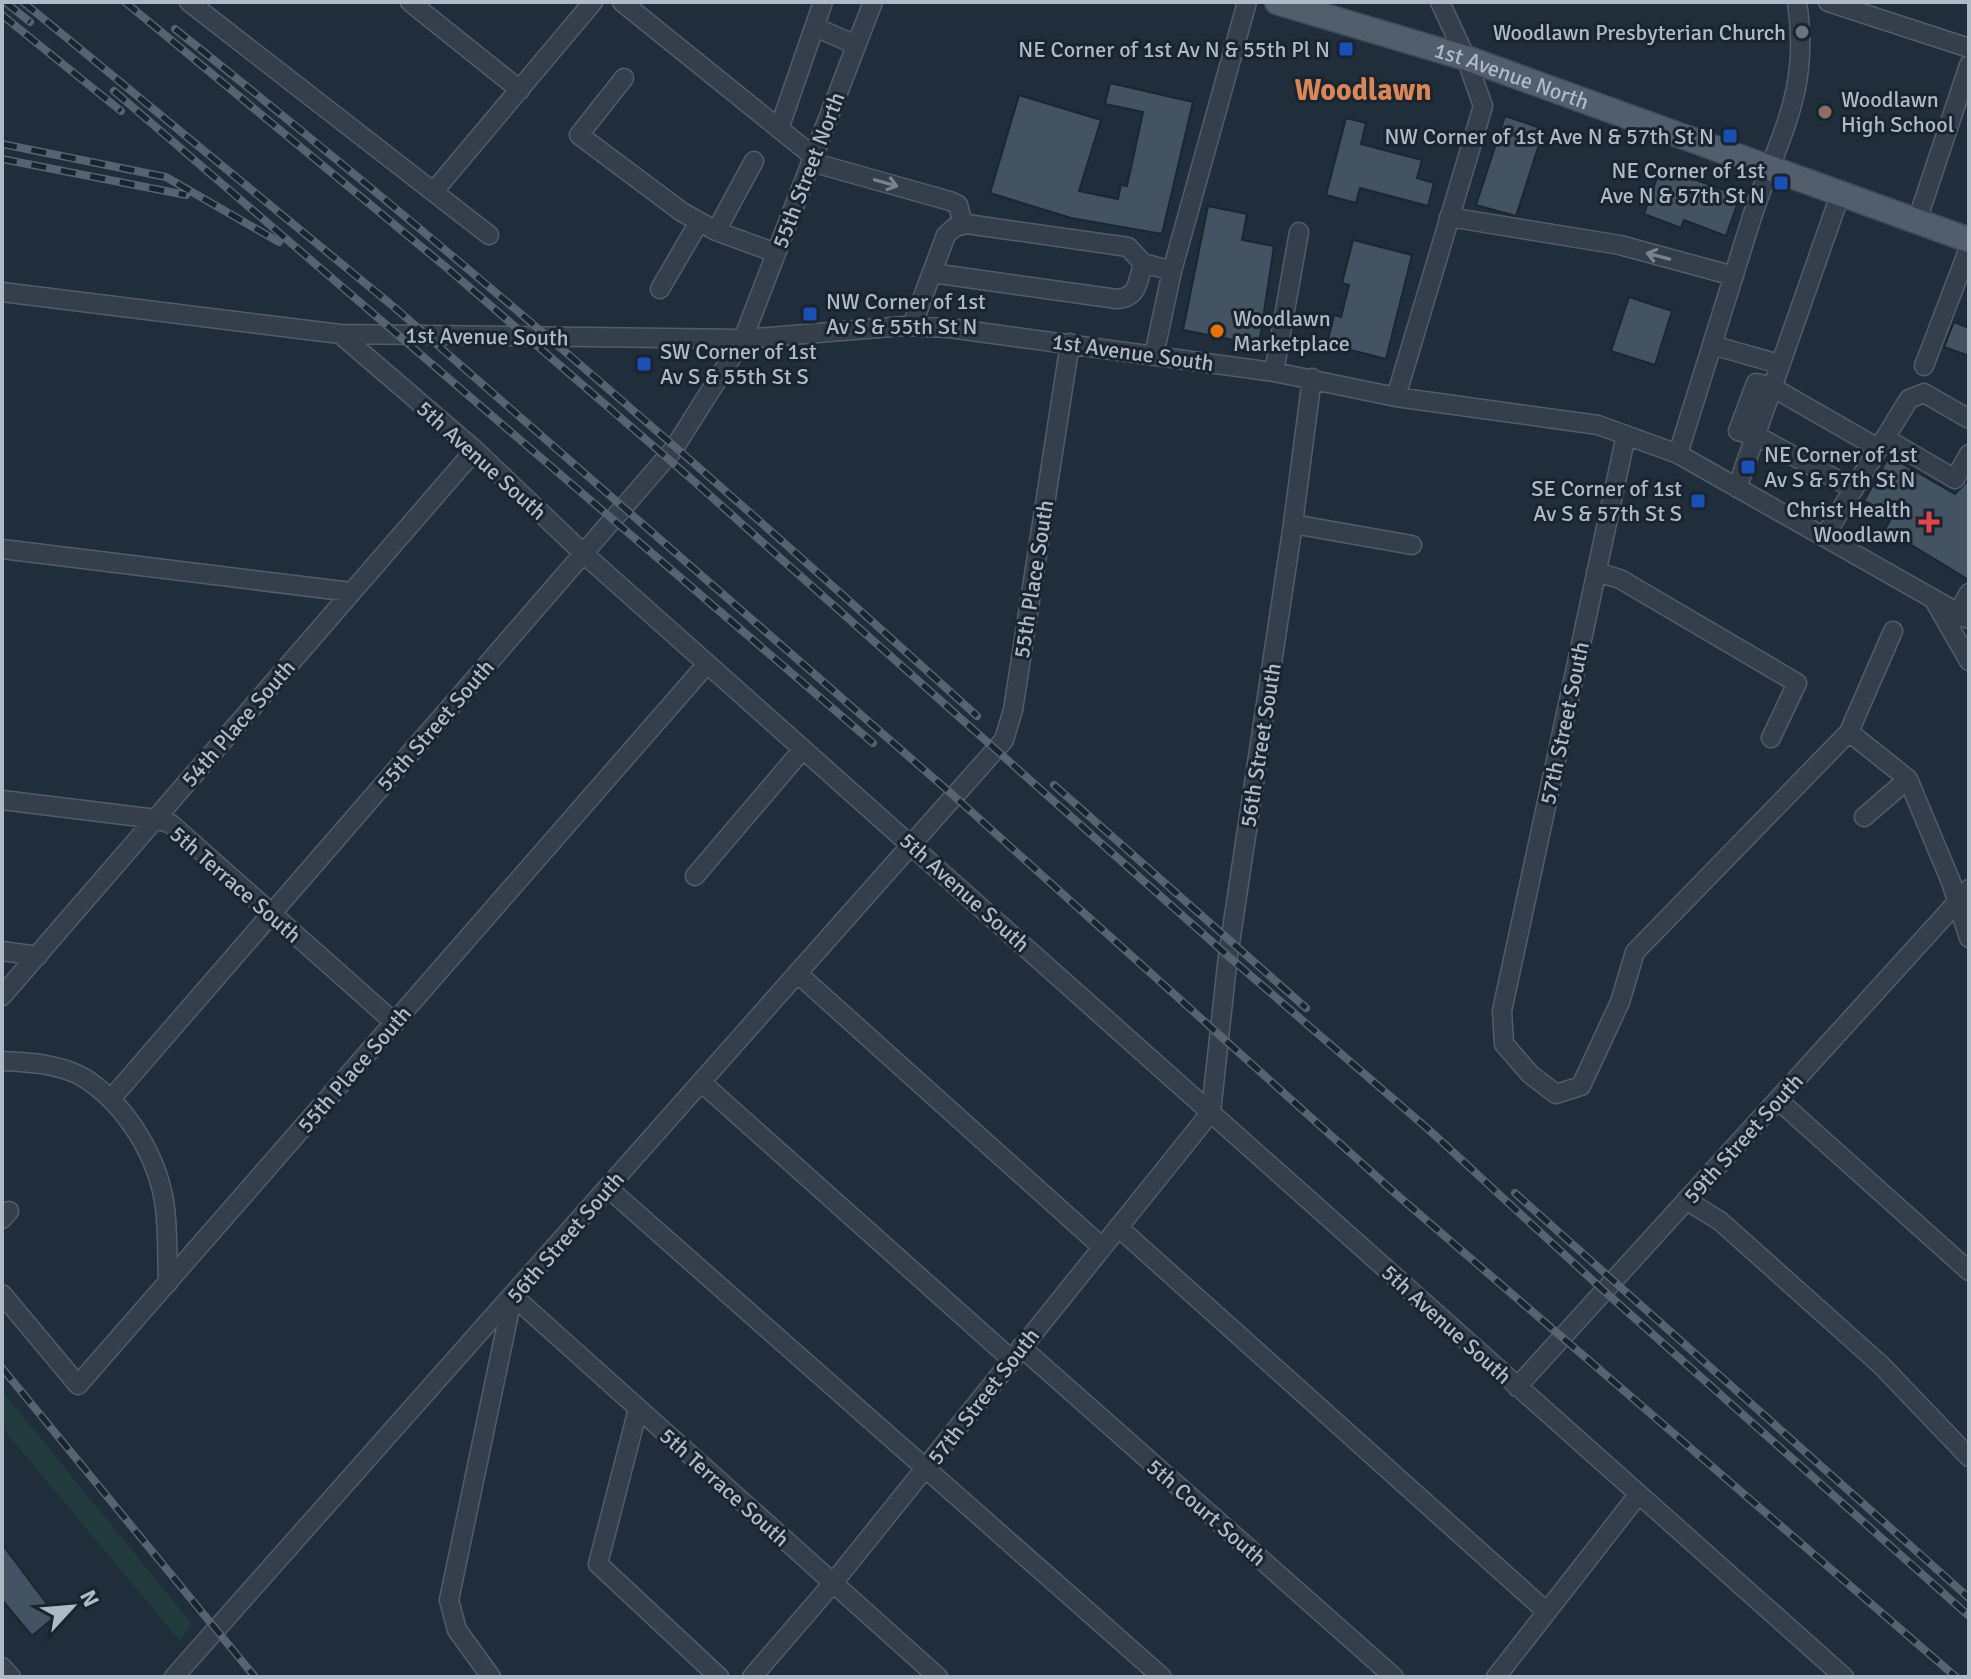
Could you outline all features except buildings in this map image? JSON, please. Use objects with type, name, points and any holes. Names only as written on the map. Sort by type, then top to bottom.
[{"type":"main road","name":"1st Avenue North","points":[[1277,2],[1466,58],[1769,165],[1969,240]]},
{"type":"street","points":[[189,2],[489,235]]},
{"type":"street","points":[[410,2],[520,90]]},
{"type":"street","points":[[434,191],[593,2]]},
{"type":"street","points":[[622,2],[812,159],[950,201],[958,205],[963,225]]},
{"type":"street","points":[[779,129],[823,2]]},
{"type":"street","name":"55th Street North","points":[[743,339],[873,2]]},
{"type":"street","points":[[1154,355],[1172,271],[1247,2]]},
{"type":"street","points":[[1396,397],[1483,106],[1466,58],[1440,2]]},
{"type":"street","points":[[1678,454],[1769,165],[1796,102],[1803,54],[1797,2]]},
{"type":"street","points":[[1828,2],[1969,48]]},
{"type":"street","points":[[815,27],[856,45]]},
{"type":"street","points":[[1917,221],[1969,65]]},
{"type":"street","points":[[624,78],[579,135],[708,226],[776,253]]},
{"type":"street","points":[[660,289],[754,161]]},
{"type":"street","points":[[1737,488],[1757,436],[1770,386],[1841,192]]},
{"type":"street","points":[[1449,217],[1620,245],[1734,276]]},
{"type":"street","points":[[912,326],[946,235],[963,225],[1128,247],[1143,263],[1172,271]]},
{"type":"street","points":[[1274,372],[1299,232]]},
{"type":"street","points":[[1924,366],[1969,248]]},
{"type":"street","points":[[932,273],[1117,299],[1127,298],[1135,292],[1143,263]]},
{"type":"street","points":[[2,292],[340,334]]},
{"type":"street","name":"1st Avenue South","points":[[340,334],[743,339],[912,326],[1070,343],[1274,372],[1396,397],[1598,425],[1678,454],[1934,600],[1959,620]]},
{"type":"street","name":"5th Avenue South","points":[[340,334],[475,450],[584,554],[1844,1677]]},
{"type":"street","name":"55th Street South","points":[[111,1099],[673,450],[743,339]]},
{"type":"street","name":"55th Place South","points":[[954,796],[1004,740],[1010,725],[1070,343]]},
{"type":"street","points":[[1712,345],[1779,364]]},
{"type":"street","name":"56th Street South","points":[[1211,1112],[1228,956],[1312,378]]},
{"type":"street","points":[[1770,386],[1955,479],[1969,454]]},
{"type":"street","points":[[1824,537],[1909,399],[1924,393],[1969,419]]},
{"type":"street","name":"57th Street South","points":[[1626,435],[1502,1011],[1504,1044],[1530,1074],[1556,1094],[1581,1086],[1620,1002],[1635,952],[1849,732]]},
{"type":"street","points":[[1757,436],[1854,489]]},
{"type":"street","name":"54th Place South","points":[[2,996],[475,450]]},
{"type":"street","points":[[1293,524],[1412,545]]},
{"type":"street","points":[[2,549],[351,592]]},
{"type":"street","points":[[1596,572],[1620,579],[1797,683],[1771,738]]},
{"type":"street","points":[[1969,593],[1959,620],[1969,661]]},
{"type":"street","points":[[1893,631],[1849,732],[1908,779],[1963,895],[1969,938]]},
{"type":"street","name":"55th Place South","points":[[2,1294],[78,1385],[707,664]]},
{"type":"street","points":[[695,876],[803,749]]},
{"type":"street","points":[[1864,817],[1908,779]]},
{"type":"street","name":"56th Street South","points":[[174,1677],[954,796]]},
{"type":"street","name":"5th Terrace South","points":[[2,800],[156,819],[171,824],[395,1023]]},
{"type":"street","name":"59th Street South","points":[[1517,1387],[1963,895]]},
{"type":"street","points":[[2,951],[38,956]]},
{"type":"street","points":[[797,973],[1102,1247]]},
{"type":"street","points":[[2,1061],[44,1064],[84,1078],[111,1099],[148,1148],[164,1206],[168,1283]]},
{"type":"street","name":"5th Court South","points":[[701,1082],[1394,1677]]},
{"type":"street","points":[[1778,1100],[1969,1271]]},
{"type":"street","name":"57th Street South","points":[[752,1677],[833,1583],[1211,1112]]},
{"type":"street","points":[[608,1188],[1162,1677]]},
{"type":"street","points":[[1686,1200],[1720,1221],[1899,1381],[1947,1437],[1969,1457]]},
{"type":"street","points":[[1118,1227],[1547,1612]]},
{"type":"street","points":[[491,1677],[457,1630],[449,1600],[513,1296]]},
{"type":"street","name":"5th Terrace South","points":[[513,1296],[938,1677]]},
{"type":"street","points":[[638,1409],[598,1564],[719,1677]]},
{"type":"street","points":[[1496,1677],[1638,1495]]},
{"type":"street","points":[[2,1667],[11,1677]]},
{"type":"green space","points":[[2,1391],[192,1624],[180,1641],[2,1427]]},
{"type":"railway","points":[[5,2],[30,22]]},
{"type":"railway","points":[[23,2],[394,307],[954,796],[1396,1194],[1956,1677]]},
{"type":"railway","points":[[125,2],[447,268],[688,476],[1228,956],[1428,1129],[1603,1290],[1969,1616]]},
{"type":"railway","points":[[2,15],[121,111]]},
{"type":"railway","points":[[175,29],[380,195],[582,366],[977,716]]},
{"type":"railway","points":[[114,91],[873,743]]},
{"type":"railway","points":[[2,144],[166,177],[279,242]]},
{"type":"railway","points":[[2,159],[186,195]]},
{"type":"railway","points":[[1054,785],[1306,1008]]},
{"type":"railway","points":[[1515,1193],[1969,1598]]},
{"type":"railway","points":[[2,1368],[255,1677]]},
{"type":"place","name":"Woodlawn Presbyterian Church","points":[[1802,32]]},
{"type":"place","name":"NE Corner of 1st Av N & 55th Pl N","points":[[1346,49]]},
{"type":"place","name":"Woodlawn High School","points":[[1825,112]]},
{"type":"place","name":"NW Corner of 1st Ave N & 57th St N","points":[[1730,136]]},
{"type":"place","name":"NE Corner of 1st Ave N & 57th St N","points":[[1781,183]]},
{"type":"place","name":"NW Corner of 1st Av S & 55th St N","points":[[810,314]]},
{"type":"place","name":"Woodlawn Marketplace","points":[[1217,331]]},
{"type":"place","name":"SW Corner of 1st Av S & 55th St S","points":[[644,364]]},
{"type":"place","name":"NE Corner of 1st Av S & 57th St N","points":[[1748,467]]},
{"type":"place","name":"SE Corner of 1st Av S & 57th St S","points":[[1698,501]]},
{"type":"place","name":"Christ Health Woodlawn","points":[[1929,522]]},
{"type":"district","name":"Woodlawn","points":[[1363,90]]}]
